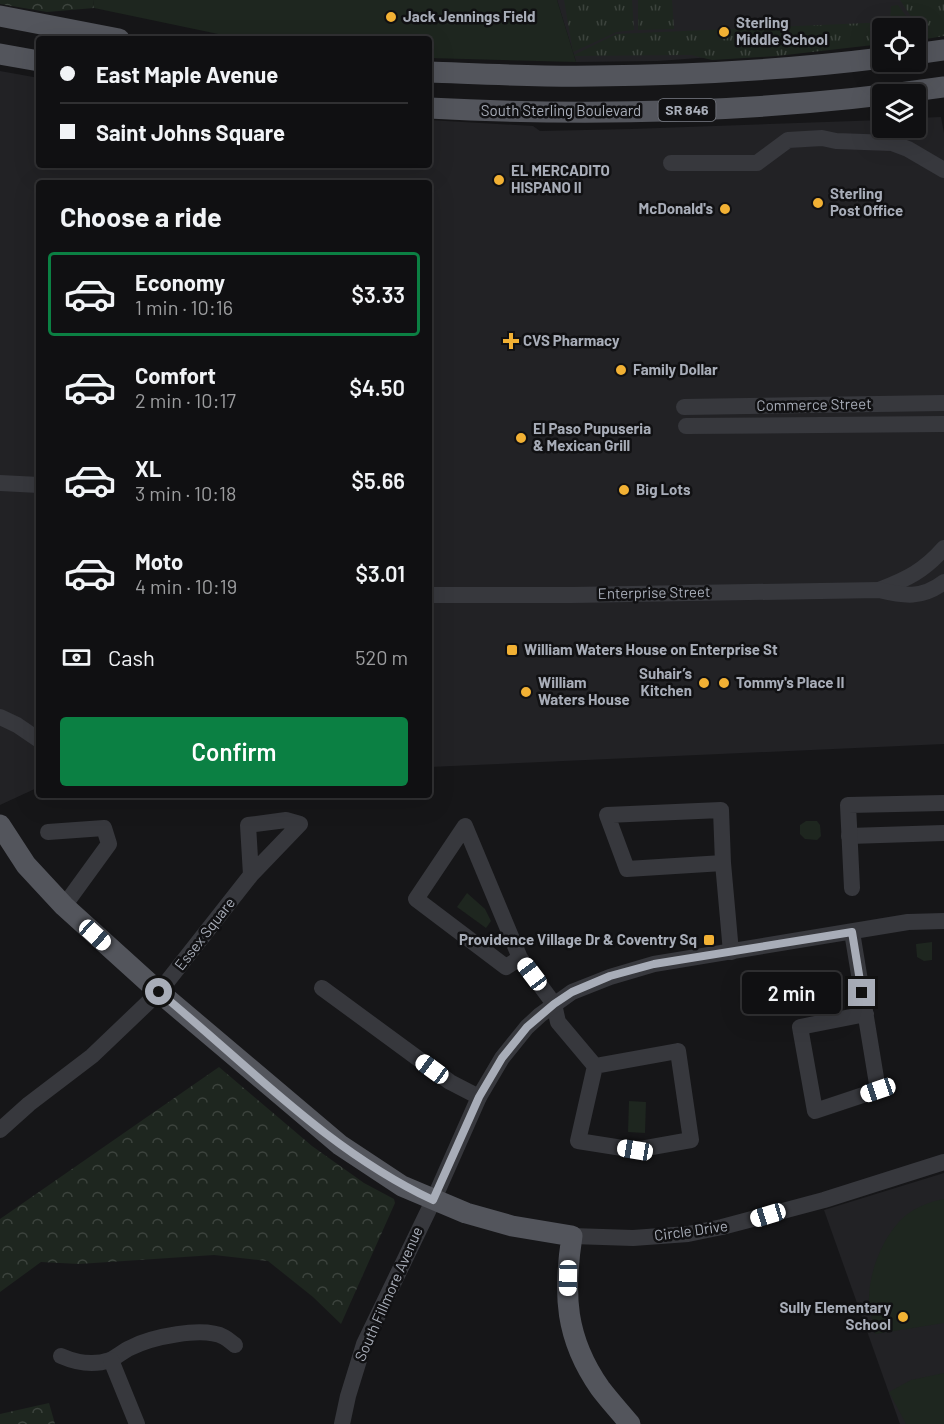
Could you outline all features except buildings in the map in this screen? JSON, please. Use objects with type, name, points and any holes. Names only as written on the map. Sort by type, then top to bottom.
[{"type":"main road","points":[[0,16],[103,36]]},
{"type":"main road","points":[[926,52],[944,50]]},
{"type":"main road","points":[[0,54],[36,60]]},
{"type":"main road","points":[[432,72],[640,75],[789,68],[872,59]]},
{"type":"main road","name":"South Sterling Boulevard","points":[[432,108],[533,112],[718,109],[819,101],[944,87]]},
{"type":"main road","points":[[0,825],[26,865],[63,906],[159,992],[340,1145],[402,1186],[466,1214],[512,1226],[572,1236],[568,1262],[567,1311],[574,1337],[583,1360],[600,1388],[630,1424]]},
{"type":"street","points":[[671,163],[757,163],[788,140],[822,138],[836,141],[892,143],[908,149],[944,170]]},
{"type":"street","name":"Commerce Street","points":[[684,407],[944,403]]},
{"type":"street","name":"Commerce Street","points":[[686,426],[944,424]]},
{"type":"street","points":[[0,483],[36,485]]},
{"type":"street","name":"Enterprise Street","points":[[879,590],[917,574],[944,548]]},
{"type":"street","name":"Enterprise Street","points":[[432,595],[879,590],[901,596],[932,591],[944,582]]},
{"type":"street","points":[[0,717],[36,738]]},
{"type":"street","points":[[852,888],[848,805],[944,803]]},
{"type":"street","points":[[723,863],[627,869],[607,815],[722,810],[723,863],[731,952]]},
{"type":"street","points":[[520,958],[506,967],[416,900],[465,826],[520,958],[554,1004],[558,1022],[595,1066]]},
{"type":"street","points":[[48,832],[104,828],[109,844],[63,906]]},
{"type":"street","points":[[849,836],[944,833]]},
{"type":"street","name":"Essex Square","points":[[0,1130],[28,1104],[92,1056],[159,992],[251,875]]},
{"type":"street","name":"South Fillmore Avenue","points":[[342,1424],[364,1344],[479,1097],[514,1042],[527,1027],[554,1004],[572,992],[610,976],[654,964],[908,922],[944,921]]},
{"type":"street","points":[[852,932],[866,1014],[878,1090],[815,1111],[800,1027],[866,1014]]},
{"type":"street","points":[[322,988],[450,1082],[479,1097]]},
{"type":"street","points":[[678,1051],[691,1140],[635,1150],[578,1141],[595,1066],[678,1051]]},
{"type":"street","name":"Circle Drive","points":[[572,1236],[633,1238],[688,1234],[824,1200],[944,1162]]},
{"type":"street","points":[[61,1356],[78,1363],[94,1364],[111,1360],[129,1348],[164,1337],[203,1332],[223,1336],[235,1345]]},
{"type":"street","points":[[111,1360],[137,1424]]},
{"type":"shaded area","name":"Sterling Middle School","points":[[557,0],[944,0],[944,36],[926,38],[926,18],[872,18],[872,31],[797,51],[658,61],[576,62]]},
{"type":"shaded area","points":[[0,71],[36,77],[36,168],[432,168],[432,120],[533,126],[540,131],[872,120],[872,138],[926,138],[926,118],[941,117],[944,133],[944,744],[432,767],[432,180],[36,180],[36,788],[0,805]]},
{"type":"shaded area","name":"Sully Elementary School","points":[[944,1173],[944,1424],[900,1424],[824,1210]]},
{"type":"green space","points":[[0,0],[93,0],[94,8],[47,12],[0,4]]},
{"type":"green space","points":[[93,0],[557,0],[576,62],[432,58],[432,36],[228,36],[94,8]]},
{"type":"green space","points":[[564,0],[632,0],[634,30],[617,32],[573,52]]},
{"type":"green space","points":[[638,0],[672,0],[674,29],[638,30]]},
{"type":"green space","points":[[900,0],[944,0],[944,36],[926,39],[926,18],[912,18]]},
{"type":"green space","points":[[898,5],[908,18],[890,18],[891,6]]},
{"type":"green space","points":[[872,23],[872,45],[777,56],[712,60],[691,55],[572,56],[616,34]]},
{"type":"green space","points":[[806,821],[817,821],[820,825],[821,836],[817,840],[805,839],[800,834],[800,825]]},
{"type":"green space","points":[[467,893],[485,909],[491,921],[486,928],[457,907]]},
{"type":"green space","points":[[932,942],[932,960],[924,961],[917,957],[916,944]]},
{"type":"green space","points":[[219,1067],[312,1146],[364,1183],[394,1199],[395,1203],[341,1324],[313,1297],[268,1261],[214,1255],[79,1264],[41,1262],[0,1292],[0,1219]]},
{"type":"green space","points":[[629,1101],[646,1102],[645,1133],[628,1132]]},
{"type":"green space","points":[[944,1199],[944,1323],[875,1334],[869,1305],[869,1290],[875,1265],[886,1241],[900,1220],[909,1213],[926,1204]]},
{"type":"green space","points":[[944,1373],[944,1424],[906,1424],[889,1392],[911,1380]]},
{"type":"green space","points":[[49,1403],[55,1424],[0,1424],[0,1414]]},
{"type":"place","name":"Jack Jennings Field","points":[[391,17]]},
{"type":"place","name":"Sterling Middle School","points":[[724,32]]},
{"type":"place","name":"EL MERCADITO HISPANO II","points":[[499,180]]},
{"type":"place","name":"Sterling Post Office","points":[[818,203]]},
{"type":"place","name":"McDonald's","points":[[725,209]]},
{"type":"place","name":"CVS Pharmacy","points":[[511,341]]},
{"type":"place","name":"Family Dollar","points":[[621,370]]},
{"type":"place","name":"El Paso Pupuseria & Mexican Grill","points":[[521,438]]},
{"type":"place","name":"Big Lots","points":[[624,490]]},
{"type":"place","name":"William Waters House on Enterprise St","points":[[512,650]]},
{"type":"place","name":"Suhair’s Kitchen","points":[[704,683]]},
{"type":"place","name":"Tommy's Place II","points":[[724,683]]},
{"type":"place","name":"William Waters House","points":[[526,692]]},
{"type":"place","name":"Providence Village Dr & Coventry Sq","points":[[709,940]]},
{"type":"place","name":"Sully Elementary School","points":[[903,1317]]},
{"type":"route","points":[[159,992],[340,1145],[402,1186],[433,1200],[479,1097],[502,1058],[527,1027],[572,992],[610,976],[654,964],[852,932],[862,993]]}]
